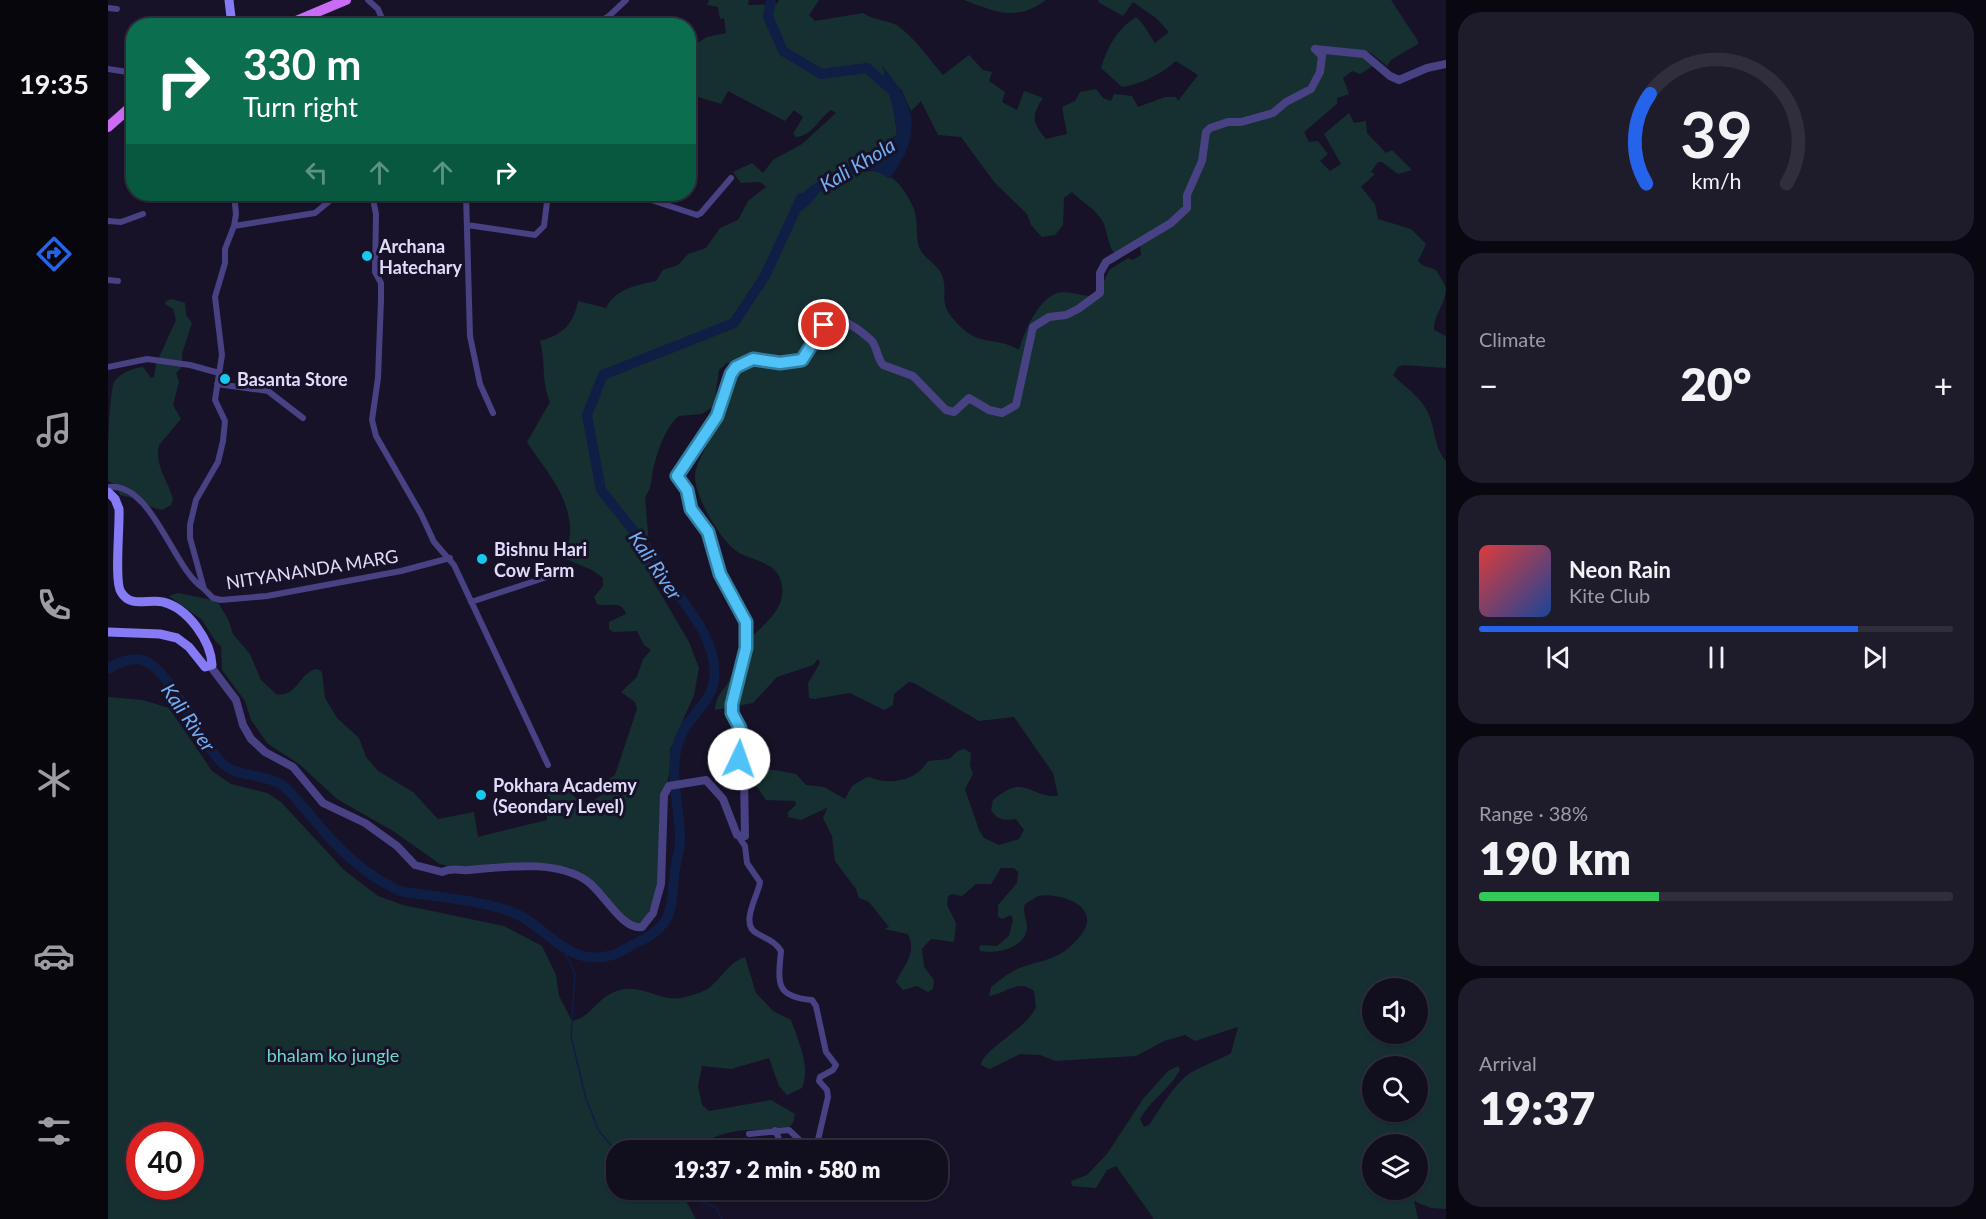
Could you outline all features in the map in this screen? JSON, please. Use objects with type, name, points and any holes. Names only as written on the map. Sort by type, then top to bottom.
[{"type":"main road","points":[[229,0],[231,18]]},
{"type":"main road","points":[[303,18],[346,0]]},
{"type":"main road","points":[[108,128],[126,111]]},
{"type":"main road","points":[[108,492],[115,499],[119,509],[117,580],[121,593],[133,602],[157,601],[181,611],[204,639],[211,656],[211,668],[202,664],[184,643],[167,635],[108,632]]},
{"type":"street","points":[[368,0],[378,9],[382,18]]},
{"type":"street","points":[[606,18],[626,0]]},
{"type":"street","points":[[108,8],[117,9]]},
{"type":"street","points":[[740,837],[745,836],[745,784],[737,752],[740,728],[732,713],[746,648],[746,622],[720,574],[708,532],[691,509],[687,490],[677,476],[717,416],[731,374],[736,367],[753,359],[780,363],[802,360],[824,325],[834,320],[841,321],[873,342],[883,365],[913,376],[946,410],[954,412],[969,398],[989,410],[1002,413],[1016,405],[1033,327],[1049,317],[1066,315],[1078,309],[1100,292],[1100,273],[1106,262],[1149,238],[1183,214],[1187,208],[1187,195],[1202,162],[1206,132],[1210,128],[1273,113],[1286,102],[1311,89],[1320,72],[1322,56],[1315,49],[1364,54],[1390,76],[1399,80],[1428,68],[1446,64]]},
{"type":"street","points":[[108,69],[126,72]]},
{"type":"street","points":[[654,201],[697,215],[731,178]]},
{"type":"street","name":"NITYANANDA MARG","points":[[234,201],[234,226],[225,249],[225,263],[215,297],[222,356],[215,400],[225,421],[223,441],[218,462],[196,500],[190,525],[190,538],[204,589],[213,598],[221,600],[267,596],[384,574],[450,558]]},
{"type":"street","points":[[234,226],[315,213],[330,201]]},
{"type":"street","points":[[373,201],[376,214],[375,272],[381,282],[378,378],[372,420],[376,436],[421,514],[434,542],[450,558],[548,765]]},
{"type":"street","points":[[466,201],[470,336],[480,384],[493,414]]},
{"type":"street","points":[[466,225],[535,235],[544,226],[547,201]]},
{"type":"street","points":[[108,221],[121,222],[142,214]]},
{"type":"street","points":[[108,280],[118,281]]},
{"type":"street","points":[[108,367],[147,359],[190,365],[219,373]]},
{"type":"street","points":[[217,384],[268,391],[303,418]]},
{"type":"street","points":[[108,487],[127,491],[142,503],[172,544],[193,582],[204,589]]},
{"type":"street","points":[[471,602],[553,575]]},
{"type":"street","points":[[211,668],[237,700],[243,725],[258,746],[293,767],[323,803],[364,823],[397,846],[416,865],[442,872],[451,868],[469,870],[496,866],[561,868],[589,882],[633,927],[640,928],[646,924],[657,900],[662,873],[661,841],[664,795],[673,784],[706,780],[730,812],[745,846],[747,863],[760,882],[753,900],[750,925],[754,933],[768,939],[781,951],[778,978],[787,994],[792,998],[812,1000],[816,1006],[826,1052],[836,1065],[833,1070],[820,1077],[819,1082],[827,1090],[828,1097],[817,1144],[807,1147],[789,1130],[749,1134]]},
{"type":"street","points":[[775,1130],[780,1140]]},
{"type":"green space","points":[[709,0],[749,0],[748,5],[777,4],[779,0],[819,0],[809,15],[815,21],[863,13],[894,24],[911,37],[943,75],[969,55],[983,70],[992,72],[989,81],[1005,92],[1002,102],[1017,110],[1024,91],[1043,98],[1036,110],[1035,119],[1046,139],[1067,134],[1062,107],[1075,101],[1080,92],[1096,89],[1103,98],[1111,101],[1114,94],[1132,96],[1138,107],[1165,97],[1176,97],[1178,101],[1198,75],[1176,61],[1151,78],[1122,87],[1101,68],[1106,53],[1119,32],[1136,17],[1155,43],[1169,32],[1156,18],[1133,2],[1123,16],[1098,2],[1099,0],[1391,0],[1418,41],[1418,44],[1391,60],[1387,66],[1371,53],[1361,50],[1363,57],[1373,66],[1360,74],[1352,71],[1343,78],[1349,94],[1337,98],[1337,104],[1304,132],[1309,142],[1318,141],[1328,154],[1320,161],[1330,171],[1341,164],[1324,134],[1349,113],[1354,123],[1366,121],[1367,133],[1386,153],[1392,150],[1412,170],[1398,174],[1382,162],[1378,162],[1371,172],[1375,174],[1361,187],[1375,204],[1378,219],[1411,229],[1426,244],[1418,261],[1436,270],[1446,288],[1435,319],[1434,330],[1446,336],[1446,368],[1403,365],[1398,367],[1393,375],[1423,404],[1432,422],[1439,449],[1446,461],[1446,1209],[1431,1208],[1414,1201],[1418,1219],[1154,1219],[1116,1166],[1107,1170],[1096,1188],[1072,1186],[1071,1181],[1087,1175],[1107,1154],[1143,1099],[1168,1071],[1178,1066],[1180,1070],[1144,1112],[1140,1119],[1144,1127],[1149,1125],[1182,1080],[1231,1053],[1238,1027],[1195,1041],[1185,1035],[1164,1041],[1136,1056],[1056,1061],[1040,1055],[1020,1054],[990,1069],[981,1065],[989,1052],[1024,1023],[1036,1007],[1034,991],[1028,987],[1017,986],[989,996],[991,987],[1017,969],[1059,955],[1073,944],[1086,925],[1087,917],[1083,909],[1068,899],[1058,896],[1038,896],[1025,904],[1027,928],[1021,941],[1001,951],[980,951],[981,945],[997,946],[1009,936],[1013,920],[1011,915],[1002,919],[998,916],[998,905],[1017,883],[1018,872],[1014,868],[1001,868],[991,884],[976,884],[962,896],[952,894],[948,896],[947,905],[956,923],[954,942],[931,939],[922,949],[924,967],[934,980],[933,989],[928,992],[917,986],[903,990],[896,982],[910,953],[908,934],[884,929],[889,927],[869,902],[859,898],[856,889],[835,861],[832,836],[823,818],[827,808],[801,820],[788,817],[788,812],[796,805],[795,801],[766,800],[751,778],[749,768],[762,760],[768,762],[768,769],[796,774],[806,785],[824,787],[845,799],[852,786],[865,778],[893,781],[907,778],[919,772],[928,761],[949,759],[964,749],[971,753],[970,765],[973,774],[965,789],[979,830],[984,838],[999,845],[1019,839],[1024,830],[1016,819],[996,816],[991,810],[993,800],[1004,792],[1020,787],[1048,796],[1058,796],[1053,773],[1014,717],[979,721],[914,683],[909,682],[894,694],[893,705],[884,710],[850,693],[809,698],[808,683],[820,663],[818,659],[813,665],[777,677],[753,703],[715,710],[717,700],[730,679],[742,649],[775,613],[782,596],[780,577],[776,571],[770,566],[741,554],[722,536],[703,504],[696,483],[695,475],[698,465],[713,433],[727,389],[740,366],[738,361],[727,363],[719,370],[714,406],[702,414],[679,416],[674,420],[660,446],[651,485],[645,497],[652,579],[689,642],[699,668],[694,695],[670,750],[670,769],[659,825],[659,886],[644,923],[634,925],[571,868],[561,866],[452,867],[440,864],[393,831],[337,799],[299,764],[268,744],[251,720],[245,701],[222,670],[221,646],[202,620],[169,596],[178,593],[217,601],[228,619],[233,634],[250,654],[261,680],[276,694],[283,694],[294,689],[312,671],[318,669],[322,672],[325,698],[337,718],[359,738],[366,757],[378,771],[413,792],[438,819],[474,812],[478,837],[547,820],[547,797],[552,779],[578,799],[589,804],[608,790],[609,779],[615,775],[637,709],[635,702],[621,692],[637,677],[643,659],[651,650],[644,645],[637,631],[613,632],[609,629],[609,622],[626,614],[624,609],[618,605],[597,604],[594,597],[603,586],[603,578],[592,570],[566,559],[570,530],[568,513],[560,491],[527,442],[550,402],[545,387],[540,341],[561,332],[566,327],[578,301],[606,308],[621,292],[634,286],[656,281],[663,270],[678,265],[688,254],[706,248],[720,228],[738,220],[748,201],[766,187],[760,182],[741,183],[733,172],[752,163],[763,173],[773,160],[802,144],[836,113],[831,110],[812,130],[796,137],[793,134],[803,117],[794,110],[785,121],[728,91],[721,104],[696,96],[696,44],[707,37],[726,33],[724,18],[720,19],[718,7],[707,5]],"holes":[[[886,87],[901,89],[911,111],[921,101],[938,135],[961,137],[995,183],[1027,214],[1031,225],[1042,237],[1055,235],[1063,225],[1064,198],[1072,192],[1102,220],[1114,253],[1140,244],[1141,255],[1133,260],[1128,258],[1109,270],[1105,279],[1091,296],[1063,292],[1047,299],[1029,324],[1019,350],[1002,343],[979,339],[964,330],[946,308],[942,275],[919,247],[913,207],[901,187],[888,176],[874,171],[860,172],[795,200],[814,185],[876,151],[897,134],[892,97]]]},
{"type":"green space","points":[[964,0],[1046,0],[1025,11],[1006,13]]},
{"type":"green space","points":[[172,299],[185,303],[186,315],[192,323],[182,354],[182,367],[176,373],[179,382],[173,405],[181,419],[159,445],[158,459],[173,499],[171,505],[162,510],[151,507],[141,500],[120,495],[115,484],[108,481],[109,430],[114,382],[127,372],[143,367],[151,378],[154,377],[156,364],[176,320],[173,309],[165,304],[166,301]]},
{"type":"green space","name":"bhalam ko jungle","points":[[108,697],[143,700],[169,708],[212,771],[231,784],[267,793],[281,802],[344,870],[378,896],[403,905],[504,926],[542,946],[556,975],[559,996],[572,1021],[584,1016],[606,996],[622,990],[639,990],[671,998],[700,992],[708,989],[730,966],[745,957],[756,993],[773,1011],[791,1020],[804,1062],[802,1088],[787,1095],[779,1086],[769,1058],[731,1069],[702,1066],[698,1086],[702,1105],[709,1111],[771,1100],[795,1114],[793,1123],[786,1130],[738,1131],[709,1140],[606,1140],[606,1200],[686,1200],[696,1219],[108,1219]]},
{"type":"water","points":[[882,65],[903,94],[912,120],[908,147],[901,162],[890,179],[877,172],[864,170],[837,180],[798,212],[791,207],[813,185],[873,153],[897,134],[895,116]]},
{"type":"waterway","name":"Kali Khola","points":[[771,0],[768,16],[783,51],[821,74],[867,68],[895,93]]},
{"type":"waterway","name":"Kali River","points":[[108,669],[133,659],[142,660],[153,666],[174,690],[204,739],[223,764],[236,772],[275,781],[282,785],[334,843],[375,878],[387,885],[400,891],[471,902],[512,912],[537,927],[560,945],[584,956],[599,957],[616,954],[648,937],[663,925],[672,901],[680,842],[674,770],[677,747],[682,734],[709,695],[715,671],[708,643],[697,622],[683,601],[659,575],[657,560],[601,490],[587,415],[603,375],[734,323],[765,276],[801,198]]},
{"type":"waterway","points":[[564,950],[575,974],[571,1036],[586,1099],[599,1131],[607,1140]]},
{"type":"waterway","points":[[696,1200],[716,1207],[722,1219]]},
{"type":"place","name":"Archana Hatechary","points":[[367,256]]},
{"type":"place","name":"Basanta Store","points":[[225,379]]},
{"type":"place","name":"Bishnu Hari Cow Farm","points":[[482,559]]},
{"type":"place","name":"Pokhara Academy (Seondary Level)","points":[[481,795]]},
{"type":"route","points":[[739,759],[737,752],[740,728],[732,713],[732,704],[746,648],[746,622],[720,574],[708,532],[691,509],[687,490],[677,476],[717,416],[731,374],[736,367],[753,359],[780,363],[802,360],[824,325]]}]
